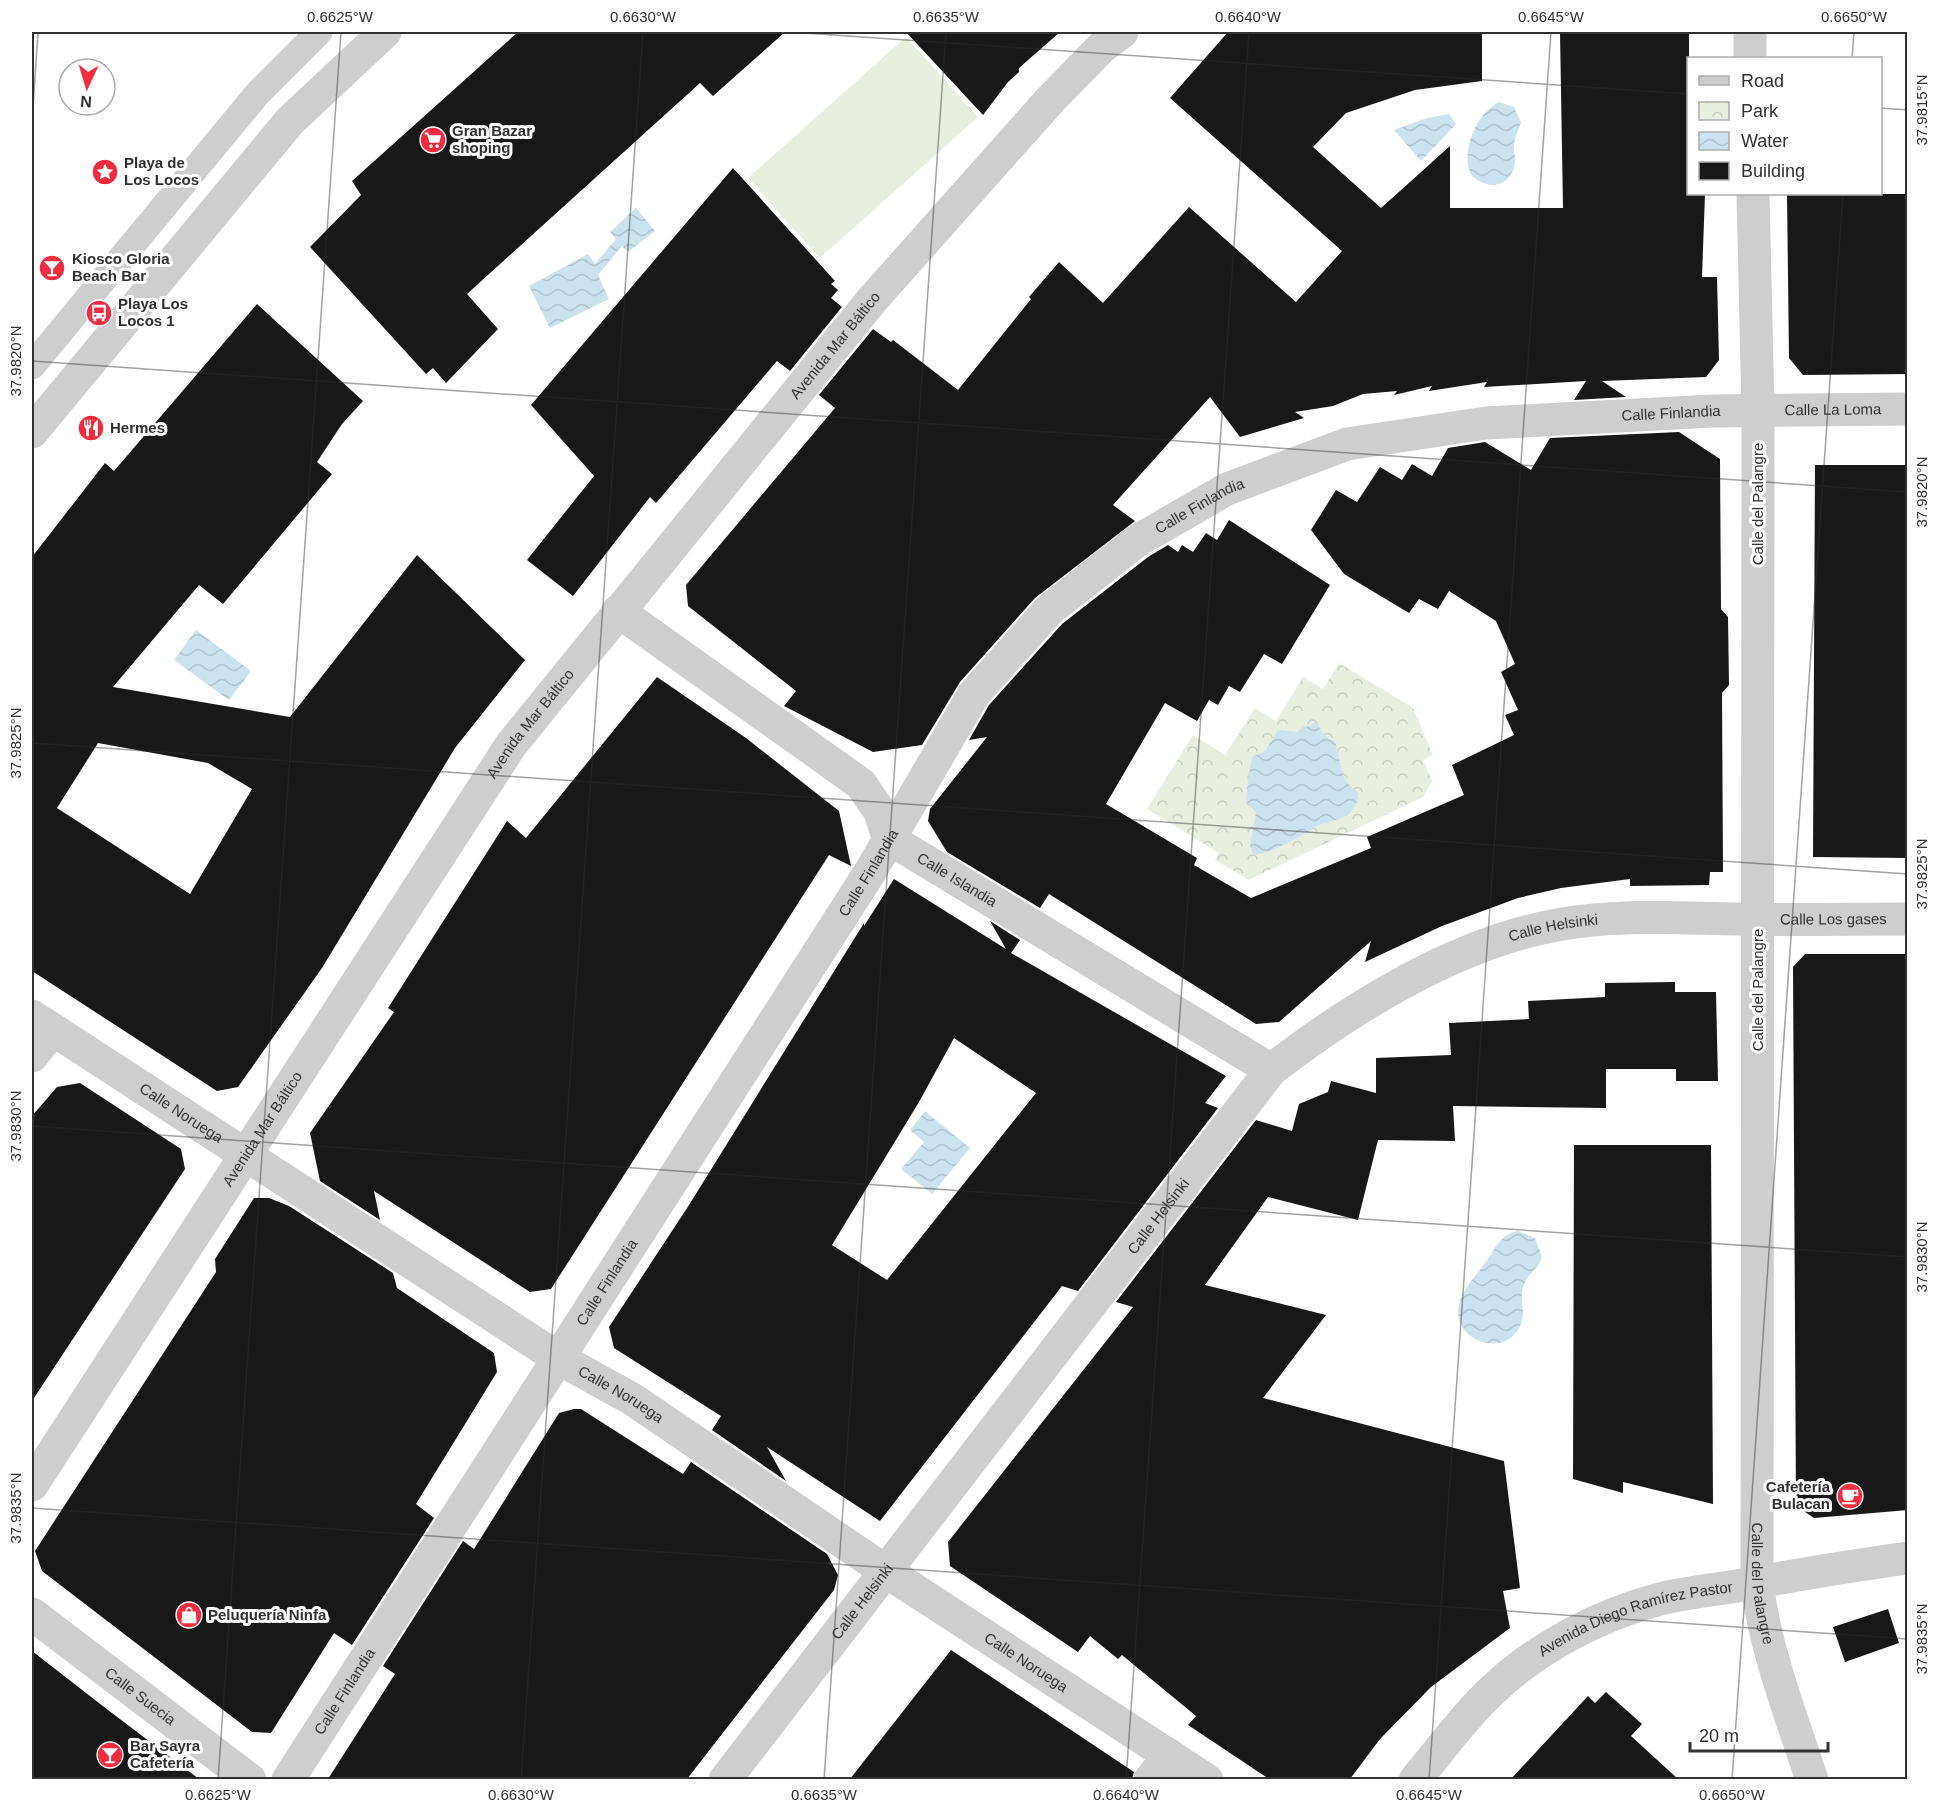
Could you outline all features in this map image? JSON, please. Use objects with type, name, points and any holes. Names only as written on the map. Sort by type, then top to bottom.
[{"type":"street","points":[[32,366],[258,93],[319,32]]},
{"type":"street","points":[[32,432],[290,121],[385,32]]},
{"type":"street","name":"Avenida Mar Báltico","points":[[32,1485],[246,1157],[427,871],[511,745],[872,300],[1051,99],[1102,47],[1122,32]]},
{"type":"street","points":[[1750,32],[1750,57]]},
{"type":"street","name":"Calle del Palangre","points":[[1753,195],[1758,410],[1757,1583],[1767,1639],[1812,1779]]},
{"type":"street","name":"Calle La Loma","points":[[1758,410],[1908,409]]},
{"type":"street","name":"Calle Finlandia","points":[[288,1779],[870,872],[974,694],[1049,610],[1137,541],[1227,489],[1347,444],[1486,423],[1758,410]]},
{"type":"street","points":[[618,611],[861,784],[880,812],[888,838]]},
{"type":"street","name":"Calle Islandia","points":[[888,838],[1271,1070]]},
{"type":"street","name":"Calle Helsinki","points":[[725,1779],[887,1572],[1271,1070],[1357,1009],[1455,958],[1506,939],[1556,925],[1606,918],[1758,919]]},
{"type":"street","name":"Calle Los gases","points":[[1758,919],[1908,919]]},
{"type":"street","points":[[32,1056],[42,1023]]},
{"type":"street","name":"Calle Noruega","points":[[42,1023],[558,1358],[632,1399],[887,1572],[1160,1767],[1207,1779]]},
{"type":"street","name":"Avenida Diego Ramírez Pastor","points":[[1415,1779],[1495,1687],[1533,1658],[1572,1634],[1615,1614],[1659,1600],[1837,1567],[1908,1558]]},
{"type":"street","name":"Calle Suecia","points":[[32,1614],[250,1779]]},
{"type":"green space","points":[[906,37],[978,117],[820,258],[748,178]]},
{"type":"green space","points":[[1339,663],[1413,708],[1433,755],[1423,760],[1432,781],[1423,797],[1249,880],[1215,860],[1219,853],[1147,809],[1193,735],[1225,755],[1255,708],[1276,721],[1303,677],[1323,689]]},
{"type":"water","points":[[1499,102],[1514,107],[1521,122],[1514,144],[1513,171],[1504,182],[1492,185],[1478,181],[1472,176],[1468,167],[1468,157],[1472,135],[1477,124],[1491,107]]},
{"type":"water","points":[[1449,114],[1456,124],[1421,161],[1394,130],[1427,118]]},
{"type":"water","points":[[636,208],[655,231],[628,252],[622,246],[598,275],[609,299],[550,328],[529,286],[588,254],[595,264],[616,239],[610,232]]},
{"type":"water","points":[[196,630],[251,671],[229,700],[174,660]]},
{"type":"water","points":[[1315,721],[1326,737],[1335,742],[1343,776],[1358,792],[1356,805],[1344,817],[1319,825],[1278,847],[1254,855],[1250,846],[1256,812],[1246,802],[1252,757],[1265,751],[1278,730],[1297,732],[1303,727],[1311,726]]},
{"type":"water","points":[[925,1111],[970,1148],[932,1194],[901,1169],[924,1142],[910,1130]]},
{"type":"water","points":[[1518,1231],[1535,1238],[1542,1257],[1523,1287],[1521,1324],[1514,1335],[1504,1341],[1493,1344],[1482,1342],[1471,1337],[1463,1329],[1459,1318],[1459,1305],[1470,1282],[1499,1242],[1507,1235]]},
{"type":"building","points":[[518,32],[785,32],[713,96],[700,83],[467,294],[498,329],[446,383],[433,368],[426,374],[310,247],[361,195],[352,181]]},
{"type":"building","points":[[906,32],[1060,32],[1019,68],[1019,72],[1008,82],[983,115]]},
{"type":"building","points":[[1228,32],[1482,32],[1482,81],[1415,90],[1346,113],[1313,147],[1381,208],[1450,146],[1450,208],[1563,208],[1560,32],[1689,32],[1687,195],[1705,195],[1702,277],[1717,277],[1719,360],[1706,377],[1602,381],[1626,397],[1574,400],[1586,381],[1484,387],[1487,382],[1429,391],[1432,386],[1394,395],[1397,391],[1363,394],[1333,406],[1295,412],[1304,418],[1240,437],[1210,397],[1113,505],[1135,521],[1035,598],[960,682],[922,745],[873,752],[784,706],[796,691],[688,606],[686,585],[835,408],[819,395],[873,329],[891,342],[893,340],[958,390],[1031,299],[1029,297],[1059,262],[1103,303],[1189,207],[1296,302],[1342,251],[1170,98]]},
{"type":"building","points":[[733,168],[835,281],[831,284],[838,290],[831,298],[842,307],[790,371],[777,361],[656,503],[650,497],[573,596],[527,560],[594,476],[531,405]]},
{"type":"building","points":[[1908,194],[1908,374],[1803,375],[1789,358],[1787,195]]},
{"type":"building","points":[[257,304],[363,401],[342,424],[317,462],[332,474],[223,604],[199,585],[113,687],[290,717],[417,555],[525,660],[455,748],[322,968],[238,1087],[217,1091],[32,971],[32,557],[105,463],[114,471]],"holes":[[[98,743],[208,763],[252,789],[190,894],[57,808]]]},
{"type":"building","points":[[1679,432],[1720,459],[1721,609],[1728,617],[1729,685],[1722,693],[1723,872],[1710,872],[1709,885],[1630,886],[1630,879],[1561,888],[1518,898],[1442,926],[1365,962],[1371,941],[1279,1022],[1256,1024],[1049,894],[1040,908],[947,852],[928,821],[930,809],[987,737],[969,740],[989,705],[1062,624],[1148,557],[1168,545],[1178,552],[1182,545],[1193,552],[1206,533],[1217,540],[1229,520],[1330,585],[1282,664],[1264,654],[1240,692],[1229,686],[1218,705],[1209,700],[1197,721],[1165,703],[1106,804],[1197,858],[1194,865],[1251,898],[1371,848],[1367,837],[1464,795],[1452,765],[1514,735],[1505,715],[1518,710],[1501,672],[1515,664],[1496,621],[1449,591],[1438,609],[1419,599],[1409,613],[1344,574],[1311,530],[1336,490],[1357,502],[1380,467],[1402,480],[1412,464],[1432,476],[1448,448],[1485,442],[1531,470],[1550,438]]},
{"type":"building","points":[[1815,465],[1908,465],[1908,858],[1813,857]]},
{"type":"building","points":[[657,677],[746,738],[839,811],[851,866],[829,855],[551,1289],[530,1292],[374,1191],[380,1220],[320,1181],[310,1133],[394,1012],[388,1008],[507,821],[526,838]]},
{"type":"building","points":[[894,879],[1006,949],[990,921],[1020,940],[1011,953],[1226,1076],[1205,1103],[1218,1108],[1078,1291],[1062,1286],[880,1521],[767,1447],[786,1481],[712,1430],[721,1416],[614,1348],[609,1327],[689,1205],[864,923],[864,926]],"holes":[[[954,1038],[1036,1093],[887,1280],[832,1245],[919,1102]]]},
{"type":"building","points":[[1805,954],[1908,954],[1908,1510],[1814,1518],[1796,1506],[1793,967]]},
{"type":"building","points":[[1675,982],[1675,992],[1716,992],[1718,1081],[1676,1081],[1676,1069],[1606,1069],[1606,1108],[1453,1106],[1455,1141],[1378,1140],[1358,1220],[1268,1197],[1205,1285],[1326,1315],[1263,1398],[1504,1461],[1520,1588],[1503,1591],[1510,1628],[1431,1687],[1380,1739],[1350,1779],[1269,1779],[1188,1725],[1196,1716],[1122,1655],[1118,1659],[1090,1636],[1078,1652],[950,1566],[948,1542],[1133,1307],[1116,1302],[1256,1120],[1292,1131],[1299,1104],[1328,1092],[1331,1081],[1376,1093],[1376,1058],[1451,1055],[1449,1023],[1529,1019],[1528,1001],[1605,997],[1605,983]]},
{"type":"building","points":[[80,1083],[181,1149],[185,1169],[32,1401],[32,1116],[57,1087]]},
{"type":"building","points":[[1574,1145],[1711,1145],[1713,1504],[1623,1482],[1623,1493],[1573,1479]]},
{"type":"building","points":[[254,1198],[269,1198],[289,1206],[393,1273],[397,1288],[494,1353],[497,1372],[416,1504],[434,1518],[352,1645],[334,1633],[271,1733],[252,1732],[42,1571],[35,1551],[216,1272],[215,1259]]},
{"type":"building","points":[[581,1409],[683,1474],[691,1462],[827,1554],[838,1575],[834,1590],[687,1779],[328,1779],[395,1674],[383,1666],[463,1541],[474,1549],[559,1413]]},
{"type":"building","points":[[1888,1609],[1899,1643],[1845,1662],[1833,1627]]},
{"type":"building","points":[[951,1650],[1134,1772],[1132,1779],[850,1779]]},
{"type":"building","points":[[32,1651],[108,1710],[199,1779],[32,1779]]},
{"type":"building","points":[[1606,1692],[1642,1724],[1631,1736],[1678,1779],[1511,1779],[1588,1696],[1595,1703]]},
{"type":"place","name":"Gran Bazar shoping","points":[[433,140]]},
{"type":"place","name":"Playa de Los Locos","points":[[105,172]]},
{"type":"place","name":"Kiosco Gloria Beach Bar","points":[[52,268]]},
{"type":"place","name":"Playa Los Locos 1","points":[[99,313]]},
{"type":"place","name":"Hermes","points":[[91,428]]},
{"type":"place","name":"Cafetería Bulacan","points":[[1850,1496]]},
{"type":"place","name":"Peluquería Ninfa","points":[[189,1615]]},
{"type":"place","name":"Bar Sayra Cafetería","points":[[110,1755]]}]
